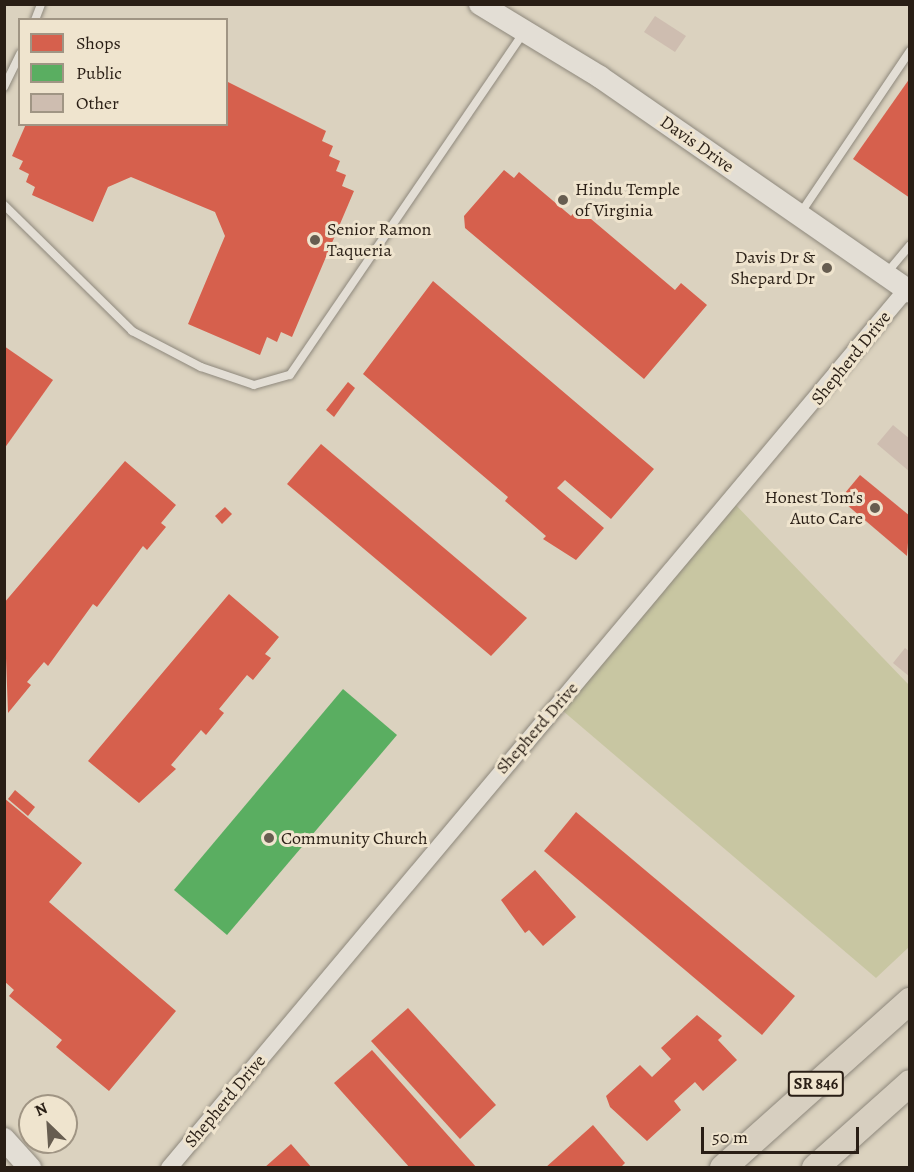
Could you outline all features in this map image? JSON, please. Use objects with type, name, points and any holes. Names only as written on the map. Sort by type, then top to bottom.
[{"type":"main road","name":"Davis Drive","points":[[480,4],[524,30],[800,215],[908,291]]},
{"type":"main road","name":"SR 846","points":[[723,1167],[909,1001]]},
{"type":"main road","points":[[815,1167],[909,1083]]},
{"type":"main road","points":[[4,1139],[30,1167]]},
{"type":"street","name":"Shepherd Drive","points":[[169,1167],[908,291]]},
{"type":"lane","points":[[4,205],[132,331],[201,367],[254,385],[290,375],[524,30]]},
{"type":"lane","points":[[800,215],[909,51]]},
{"type":"lane","points":[[4,87],[18,58]]},
{"type":"lane","points":[[885,275],[909,245]]},
{"type":"shaded area","points":[[732,501],[909,685],[909,947],[876,978],[556,705]]},
{"type":"building: Shops","points":[[910,78],[910,198],[853,159]]},
{"type":"building: Shops","points":[[228,82],[326,131],[322,141],[333,146],[329,156],[340,161],[336,171],[346,175],[342,186],[354,191],[292,337],[281,332],[277,342],[267,337],[260,355],[188,324],[225,236],[215,212],[131,177],[108,187],[93,222],[32,195],[35,187],[26,182],[29,174],[19,169],[23,161],[12,156],[25,126],[228,126]]},
{"type":"building: Shops","points":[[504,170],[514,178],[519,172],[571,216],[578,208],[675,290],[681,283],[707,305],[644,379],[465,228],[464,216]]},
{"type":"building: Shops","points":[[433,281],[654,469],[611,519],[565,480],[557,488],[604,528],[576,560],[543,539],[546,536],[505,501],[508,497],[363,374]]},
{"type":"building: Shops","points":[[4,346],[53,380],[4,449]]},
{"type":"building: Shops","points":[[348,382],[355,388],[334,417],[326,410]]},
{"type":"building: Shops","points":[[321,444],[527,618],[491,656],[287,484]]},
{"type":"building: Shops","points":[[125,461],[176,505],[161,523],[166,527],[147,550],[143,546],[97,607],[93,604],[48,666],[44,662],[27,682],[31,685],[8,713],[4,603]]},
{"type":"building: Shops","name":"Honest Tom's Auto Care","points":[[860,475],[910,516],[907,556],[840,499]]},
{"type":"building: Shops","points":[[225,507],[232,514],[222,524],[215,516]]},
{"type":"building: Shops","points":[[229,594],[279,637],[265,654],[271,658],[253,680],[247,675],[219,709],[224,713],[206,735],[201,730],[171,765],[176,769],[139,803],[88,761]]},
{"type":"building: Shops","points":[[15,790],[35,807],[28,816],[8,799]]},
{"type":"building: Shops","points":[[4,798],[82,863],[49,902],[176,1011],[109,1091],[56,1047],[62,1040],[9,996],[14,990],[4,981]]},
{"type":"building: Shops","points":[[576,812],[795,996],[762,1035],[544,851]]},
{"type":"building: Shops","points":[[535,870],[576,917],[543,946],[529,930],[525,933],[501,900]]},
{"type":"building: Shops","points":[[408,1008],[496,1105],[460,1139],[371,1041]]},
{"type":"building: Shops","points":[[697,1015],[722,1036],[718,1040],[737,1060],[703,1091],[695,1082],[674,1101],[681,1110],[647,1141],[610,1107],[606,1096],[640,1065],[652,1077],[671,1059],[661,1048]]},
{"type":"building: Shops","points":[[372,1050],[477,1168],[410,1168],[334,1083]]},
{"type":"building: Shops","points":[[593,1125],[625,1163],[620,1168],[545,1168]]},
{"type":"building: Shops","points":[[291,1144],[312,1168],[264,1168]]},
{"type":"building: Public","points":[[343,689],[397,735],[227,935],[174,890]]},
{"type":"building: Other","points":[[655,16],[686,36],[675,52],[644,32]]},
{"type":"building: Other","points":[[893,425],[910,439],[910,472],[877,444]]},
{"type":"building: Other","points":[[905,648],[910,652],[910,677],[893,663]]},
{"type":"place","name":"Hindu Temple of Virginia","points":[[563,200]]},
{"type":"place","name":"Senior Ramon Taqueria","points":[[315,240]]},
{"type":"place","name":"Davis Dr & Shepard Dr","points":[[827,268]]},
{"type":"place","name":"Honest Tom's Auto Care","points":[[875,508]]},
{"type":"place","name":"Community Church","points":[[269,838]]}]
